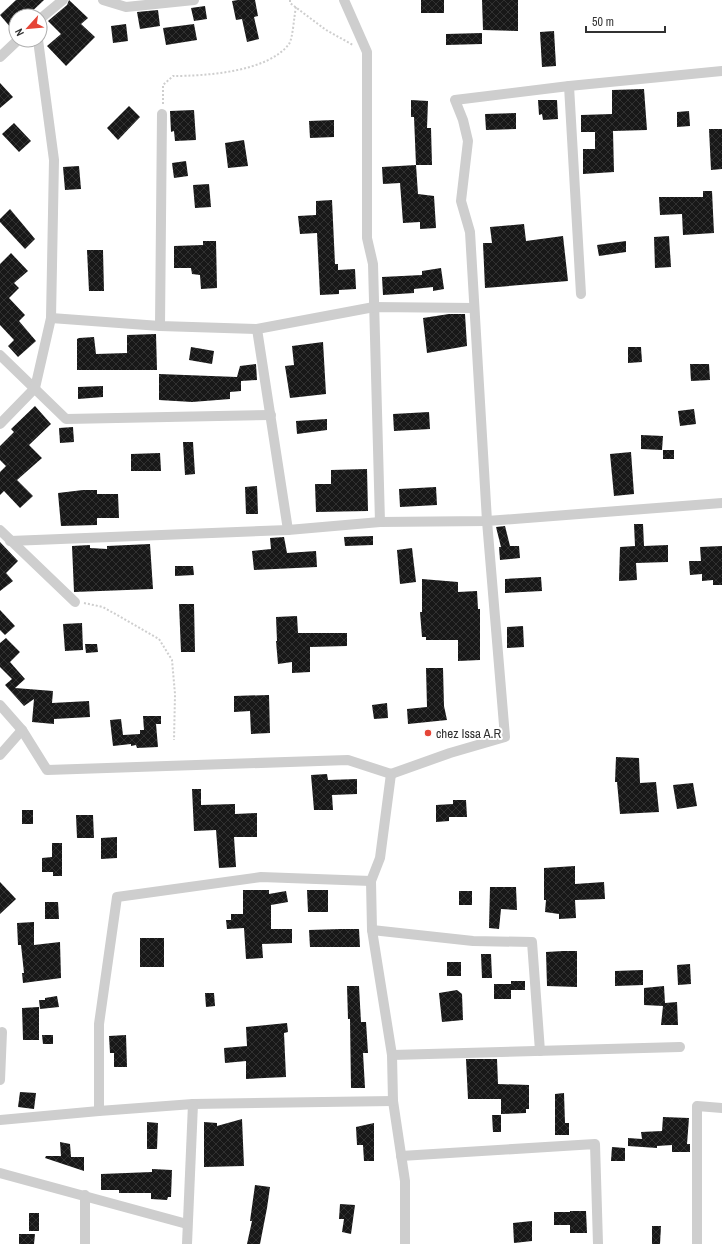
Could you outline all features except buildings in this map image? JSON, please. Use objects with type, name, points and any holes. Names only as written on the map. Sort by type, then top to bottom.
[{"type":"street","points":[[48,12],[63,0]]},
{"type":"street","points":[[103,0],[126,7],[194,0]]},
{"type":"street","points":[[344,0],[367,52],[367,238],[373,264],[380,522]]},
{"type":"street","points":[[0,57],[10,48]]},
{"type":"street","points":[[0,424],[35,388],[51,318],[54,160],[39,48]]},
{"type":"street","points":[[0,705],[22,730],[47,770],[348,760],[391,774],[450,753],[506,737],[487,522],[470,232],[460,201],[468,141],[463,120],[455,100],[569,86],[722,71]]},
{"type":"street","points":[[569,86],[581,294]]},
{"type":"street","points":[[160,326],[162,114]]},
{"type":"street","points":[[51,318],[160,326],[257,329],[374,307],[474,308]]},
{"type":"street","points":[[257,329],[288,530]]},
{"type":"street","points":[[0,355],[66,419],[271,415]]},
{"type":"street","points":[[10,540],[288,530],[380,522],[487,522],[722,502]]},
{"type":"street","points":[[0,530],[75,602]]},
{"type":"street","points":[[0,755],[22,730]]},
{"type":"street","points":[[391,774],[380,858],[371,881],[372,930],[392,1055],[393,1101],[405,1181],[405,1244]]},
{"type":"street","points":[[99,1111],[98,1024],[117,897],[261,877],[371,881]]},
{"type":"street","points":[[372,930],[473,941],[532,942],[540,1051]]},
{"type":"street","points":[[0,1080],[2,1032]]},
{"type":"street","points":[[392,1055],[680,1047]]},
{"type":"street","points":[[0,1120],[192,1104],[393,1101]]},
{"type":"street","points":[[187,1244],[192,1104]]},
{"type":"street","points":[[697,1244],[697,1106],[722,1108]]},
{"type":"street","points":[[401,1156],[595,1144],[598,1244]]},
{"type":"street","points":[[0,1173],[187,1224]]},
{"type":"street","points":[[84,1244],[85,1195]]},
{"type":"path","points":[[290,0],[290,3],[326,30],[367,52]]},
{"type":"path","points":[[162,114],[163,85],[173,76],[196,76],[246,69],[274,56],[289,43],[296,7]]},
{"type":"path","points":[[75,602],[103,607],[158,639],[172,660],[175,694],[174,740]]},
{"type":"place","name":"chez Issa A.R","points":[[428,733]]}]
